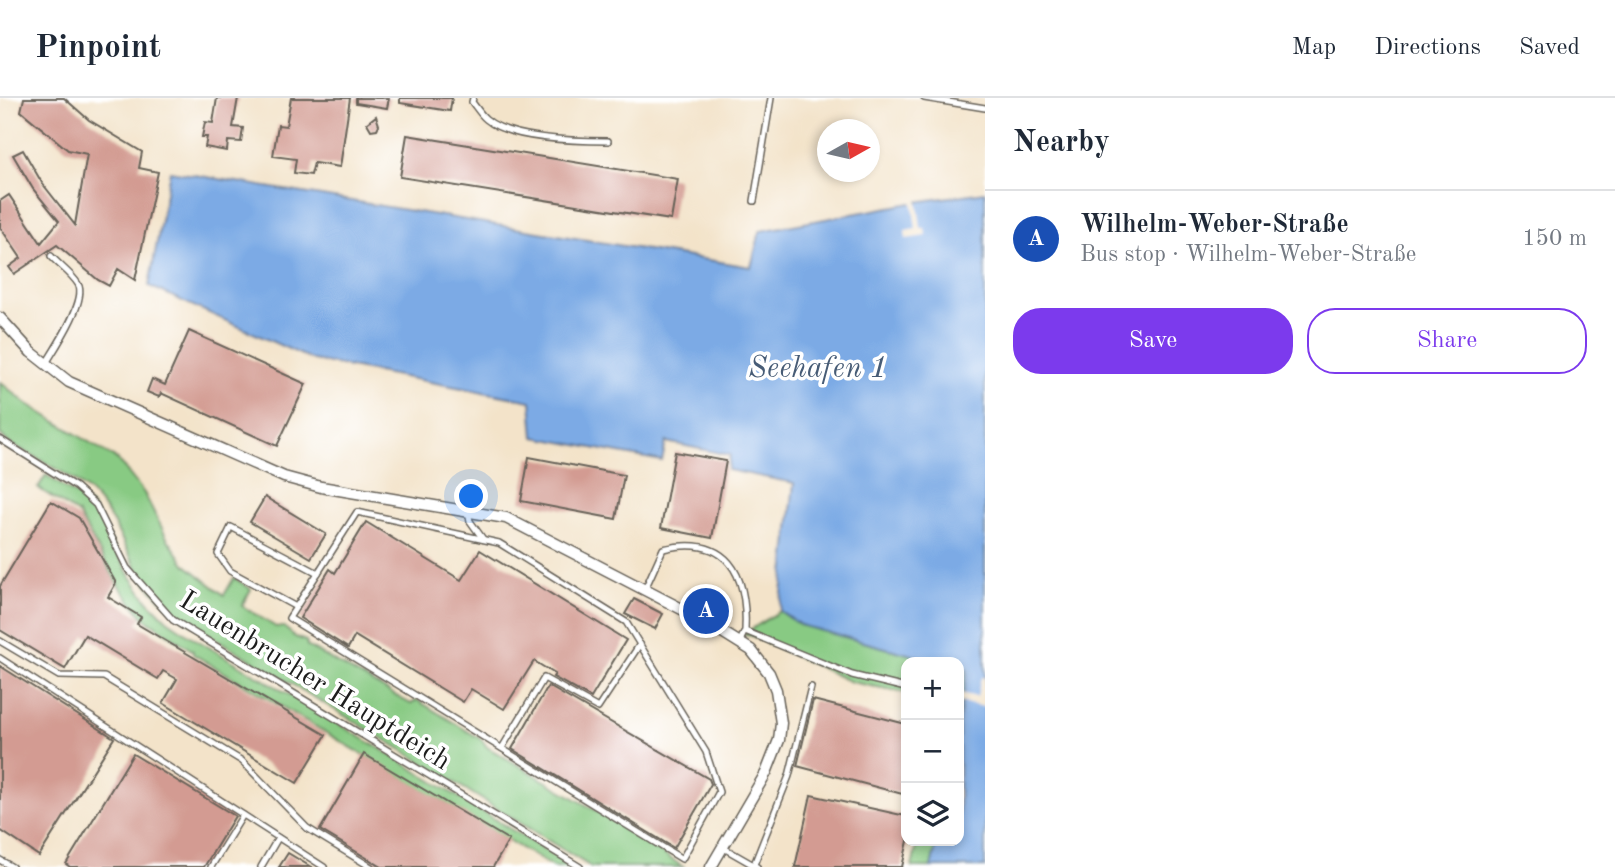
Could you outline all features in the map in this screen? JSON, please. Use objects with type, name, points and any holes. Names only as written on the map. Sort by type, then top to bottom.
[{"type":"street","points":[[0,318],[45,365],[69,382],[291,480],[506,518],[743,636],[769,673],[776,690],[781,723],[774,758],[711,867]]},
{"type":"lane","points":[[473,98],[472,102],[486,119],[509,131],[572,142],[608,141]]},
{"type":"lane","points":[[754,201],[771,98]]},
{"type":"lane","points":[[924,98],[985,108]]},
{"type":"lane","points":[[45,365],[68,327],[81,294],[79,285],[51,256]]},
{"type":"lane","name":"Lauenbrucher Hauptdeich","points":[[0,439],[76,487],[96,505],[127,568],[173,620],[580,867]]},
{"type":"lane","points":[[468,511],[470,521],[483,539]]},
{"type":"lane","points":[[356,512],[499,543],[626,622],[706,752],[719,792],[682,859],[289,618],[318,573],[356,512]]},
{"type":"lane","points":[[296,607],[230,572],[218,554],[231,527],[318,573]]},
{"type":"lane","points":[[645,589],[663,549],[681,544],[710,550],[723,555],[736,569],[746,607],[743,636],[852,675],[901,687]]},
{"type":"lane","points":[[0,640],[59,676],[104,677],[242,761],[307,828],[371,867]]},
{"type":"lane","points":[[502,748],[544,678],[598,708],[640,644]]},
{"type":"lane","points":[[0,658],[324,867]]},
{"type":"lane","points":[[722,847],[754,866],[789,776],[811,687]]},
{"type":"lane","points":[[211,867],[243,815]]},
{"type":"lane","points":[[261,867],[278,838]]},
{"type":"lane","points":[[0,860],[12,867]]},
{"type":"green space","points":[[0,382],[26,403],[118,460],[144,493],[167,538],[186,565],[224,595],[234,578],[251,589],[242,606],[276,627],[284,627],[295,637],[306,641],[307,646],[411,704],[417,700],[482,740],[487,747],[624,827],[683,867],[591,867],[183,619],[143,579],[110,518],[91,493],[57,469],[9,443],[0,434]]},
{"type":"green space","points":[[46,475],[91,505],[131,577],[148,601],[167,620],[572,867],[553,867],[193,654],[193,651],[143,617],[119,586],[78,514],[38,488]]},
{"type":"green space","points":[[780,611],[800,625],[919,657],[901,657],[901,692],[851,682],[750,635],[742,635]]},
{"type":"green space","points":[[917,846],[936,846],[931,867],[912,867]]},
{"type":"water","name":"Seehafen 1","points":[[170,171],[751,267],[760,231],[985,192],[985,867],[931,867],[936,846],[964,846],[964,689],[967,670],[964,669],[964,657],[919,657],[800,625],[780,611],[794,483],[728,470],[730,455],[666,442],[662,461],[534,437],[531,401],[313,360],[149,286]]},
{"type":"pier","points":[[917,198],[921,228],[925,228],[926,236],[906,239],[905,231],[916,229],[912,199]]},
{"type":"pier","points":[[981,677],[985,678],[985,707],[964,703],[964,694],[977,697]]},
{"type":"building","points":[[24,98],[64,98],[89,120],[142,152],[139,168],[158,172],[135,280],[118,269],[109,286],[57,245],[14,274],[9,267],[21,258],[0,227],[0,201],[9,195],[41,243],[59,221],[33,189],[13,155],[23,150],[42,183],[75,225],[87,154],[68,150],[21,111]]},
{"type":"building","points":[[217,98],[238,98],[233,127],[243,128],[241,142],[228,141],[227,151],[205,147],[207,137],[202,137],[205,122],[213,123]]},
{"type":"building","points":[[291,98],[350,98],[340,167],[314,163],[311,175],[294,173],[296,159],[273,156],[278,125],[286,126]]},
{"type":"building","points":[[356,98],[389,98],[387,108],[356,103]]},
{"type":"building","points":[[400,98],[452,98],[450,111],[400,103]]},
{"type":"building","points":[[376,116],[379,125],[377,129],[371,130],[367,123]]},
{"type":"building","points":[[407,135],[678,179],[671,220],[400,177]]},
{"type":"building","points":[[189,331],[306,384],[277,446],[161,393],[159,397],[147,392],[152,379],[165,385]]},
{"type":"building","points":[[675,452],[726,461],[712,538],[661,528]]},
{"type":"building","points":[[529,457],[624,475],[616,519],[521,501]]},
{"type":"building","points":[[265,497],[326,534],[311,558],[250,522]]},
{"type":"building","points":[[51,501],[79,518],[116,583],[108,597],[141,617],[137,624],[326,735],[297,783],[163,703],[177,679],[163,671],[158,679],[85,635],[65,669],[0,630],[0,586]]},
{"type":"building","points":[[366,522],[461,580],[480,550],[626,640],[591,698],[553,677],[555,674],[534,661],[504,709],[471,689],[463,702],[355,636],[348,648],[300,618],[330,569],[335,573]]},
{"type":"building","points":[[634,599],[663,614],[655,629],[625,614]]},
{"type":"building","points":[[0,666],[114,738],[39,856],[0,830]]},
{"type":"building","points":[[548,686],[709,779],[711,784],[674,848],[512,749]]},
{"type":"building","points":[[813,700],[901,723],[901,794],[797,766]]},
{"type":"building","points":[[133,754],[235,816],[204,867],[70,867],[66,864]]},
{"type":"building","points":[[364,754],[509,840],[493,867],[382,867],[320,830]]},
{"type":"building","points":[[811,795],[901,815],[901,846],[907,846],[902,867],[795,867]]},
{"type":"building","points":[[288,853],[311,867],[279,867]]},
{"type":"place","name":"Wilhelm-Weber-Straße","points":[[706,611]]}]
